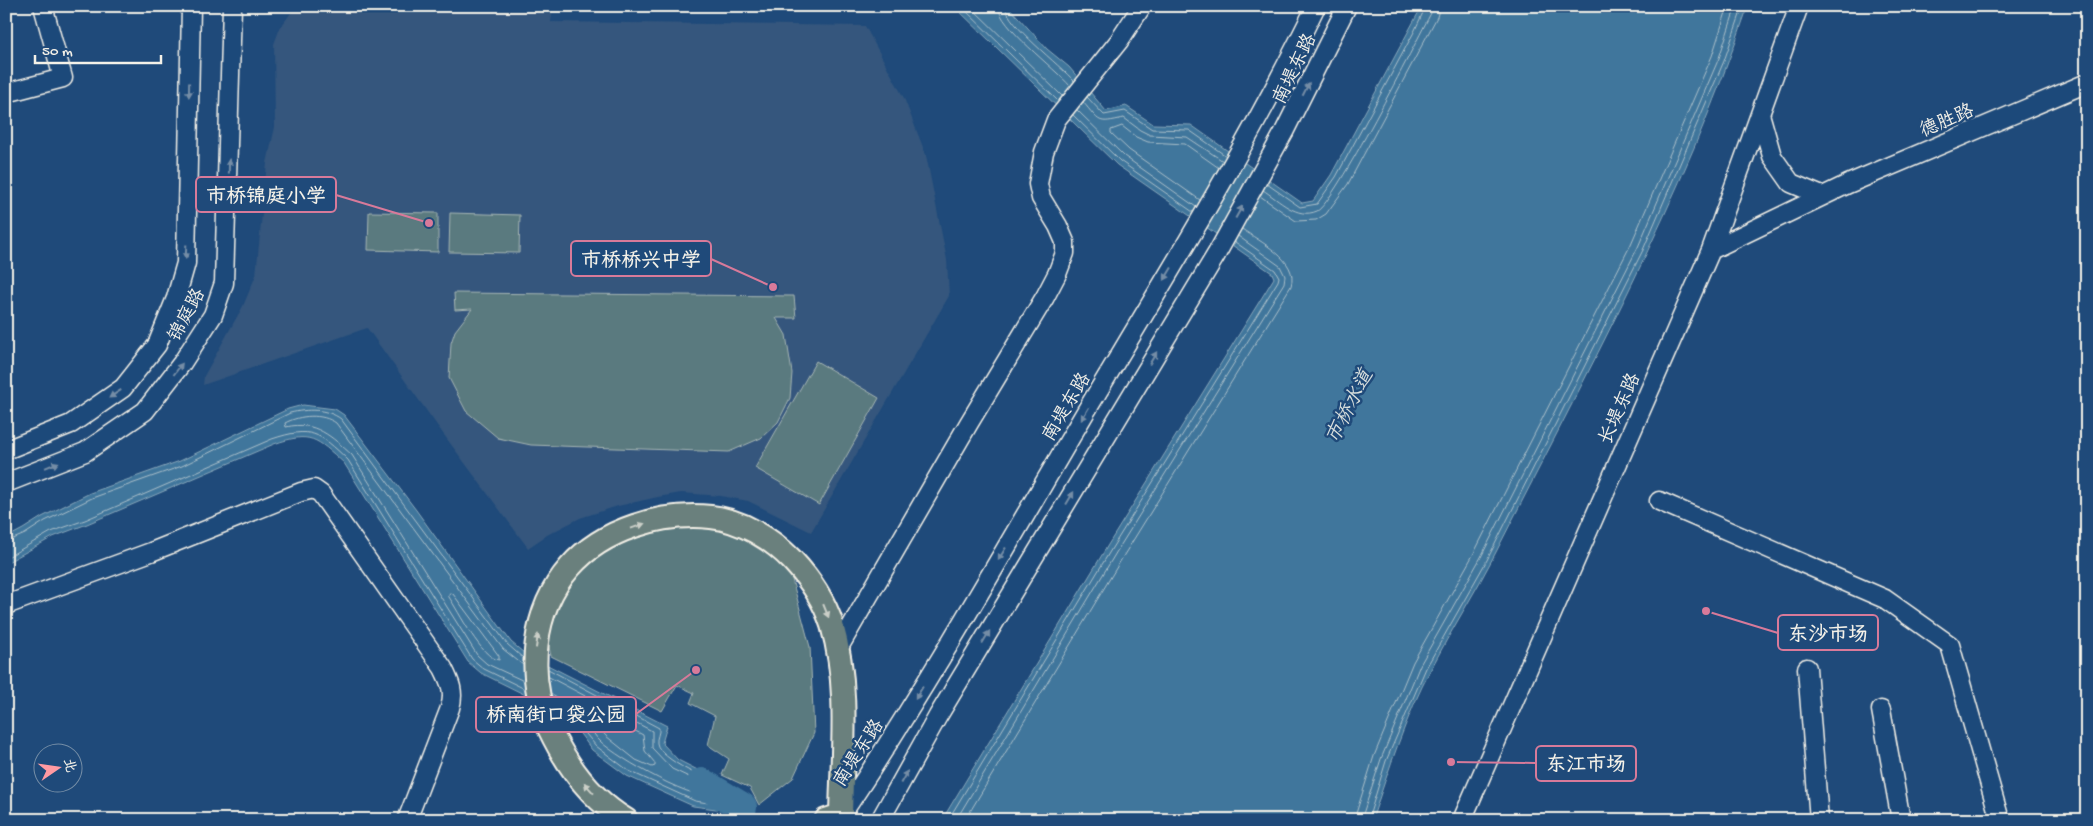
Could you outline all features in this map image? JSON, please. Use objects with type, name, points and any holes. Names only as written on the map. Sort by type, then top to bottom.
[{"type":"main road","points":[[626,820],[597,798],[568,762],[554,738],[541,710],[536,671],[536,649],[542,617],[553,591],[570,567],[593,547],[616,534],[651,521],[674,517],[712,517],[731,522],[757,533],[779,546],[814,586],[824,605],[838,649],[843,702],[835,818]]},
{"type":"street","points":[[6,93],[63,78],[43,6]]},
{"type":"street","name":"锦庭路","points":[[6,450],[71,424],[123,388],[157,345],[176,298],[186,263],[190,6]]},
{"type":"street","name":"锦庭路","points":[[6,483],[86,452],[145,411],[182,363],[213,315],[224,283],[232,6]]},
{"type":"street","points":[[838,649],[1057,274],[1065,253],[1065,242],[1058,226],[1041,198],[1038,184],[1044,152],[1056,120],[1119,41],[1142,6]]},
{"type":"street","name":"南堤东路","points":[[835,818],[920,692],[1193,232],[1255,122],[1316,6]]},
{"type":"street","name":"南堤东路","points":[[880,820],[938,716],[1216,255],[1284,132],[1347,6]]},
{"type":"street","name":"长堤东路","points":[[1462,820],[1711,250],[1799,6]]},
{"type":"street","name":"德胜路","points":[[1711,250],[1822,196],[2087,83]]},
{"type":"street","points":[[1760,114],[1772,156],[1791,183],[1822,196]]},
{"type":"street","points":[[6,605],[151,552],[301,492],[314,489],[321,494],[443,668],[452,686],[450,708],[408,820]]},
{"type":"street","points":[[1659,501],[1885,599],[1950,645],[2000,820]]},
{"type":"street","points":[[1807,668],[1819,820]]},
{"type":"street","points":[[1881,710],[1901,820]]},
{"type":"shaded area","points":[[296,6],[553,6],[551,22],[865,26],[904,98],[926,155],[947,260],[949,296],[811,532],[748,501],[721,496],[681,493],[618,506],[580,518],[547,535],[528,548],[367,328],[203,385],[204,376],[243,306],[256,275],[267,163],[275,127],[274,44],[280,28]]},
{"type":"green space","points":[[369,212],[438,213],[438,252],[368,250]]},
{"type":"green space","points":[[450,213],[520,215],[519,253],[449,252]]},
{"type":"green space","points":[[454,293],[794,296],[796,318],[776,318],[786,335],[792,373],[790,398],[778,422],[761,438],[729,452],[531,445],[498,438],[466,411],[449,378],[451,343],[455,331],[472,309],[455,310]]},
{"type":"green space","points":[[816,361],[879,398],[819,505],[755,468]]},
{"type":"green space","points":[[683,521],[727,529],[789,568],[810,647],[814,733],[793,778],[759,805],[750,788],[722,775],[729,759],[708,745],[715,716],[690,703],[694,693],[677,685],[662,711],[551,656],[548,643],[552,604],[585,562],[613,542]]},
{"type":"water","name":"市桥水道","points":[[954,6],[1008,6],[1047,49],[1069,67],[1106,111],[1126,106],[1153,124],[1191,125],[1302,203],[1313,201],[1331,175],[1422,6],[1748,6],[1694,147],[1664,216],[1598,352],[1495,554],[1422,687],[1398,743],[1372,820],[942,820],[1108,545],[1274,278],[1272,273],[1117,165]]},
{"type":"water","points":[[303,405],[335,409],[344,415],[416,510],[511,642],[524,653],[667,726],[662,743],[678,760],[731,787],[736,805],[716,809],[693,806],[627,776],[592,750],[578,731],[556,710],[481,673],[468,662],[344,463],[312,439],[297,438],[274,444],[53,537],[6,563],[6,538],[42,517],[90,493],[180,461],[288,409]]},
{"type":"waterway","points":[[702,783],[742,807]]},
{"type":"place","name":"市桥锦庭小学","points":[[429,223]]},
{"type":"place","name":"市桥桥兴中学","points":[[773,287]]},
{"type":"place","name":"东沙市场","points":[[1706,611]]},
{"type":"place","name":"桥南街口袋公园","points":[[696,670]]},
{"type":"place","name":"东江市场","points":[[1451,762]]}]
